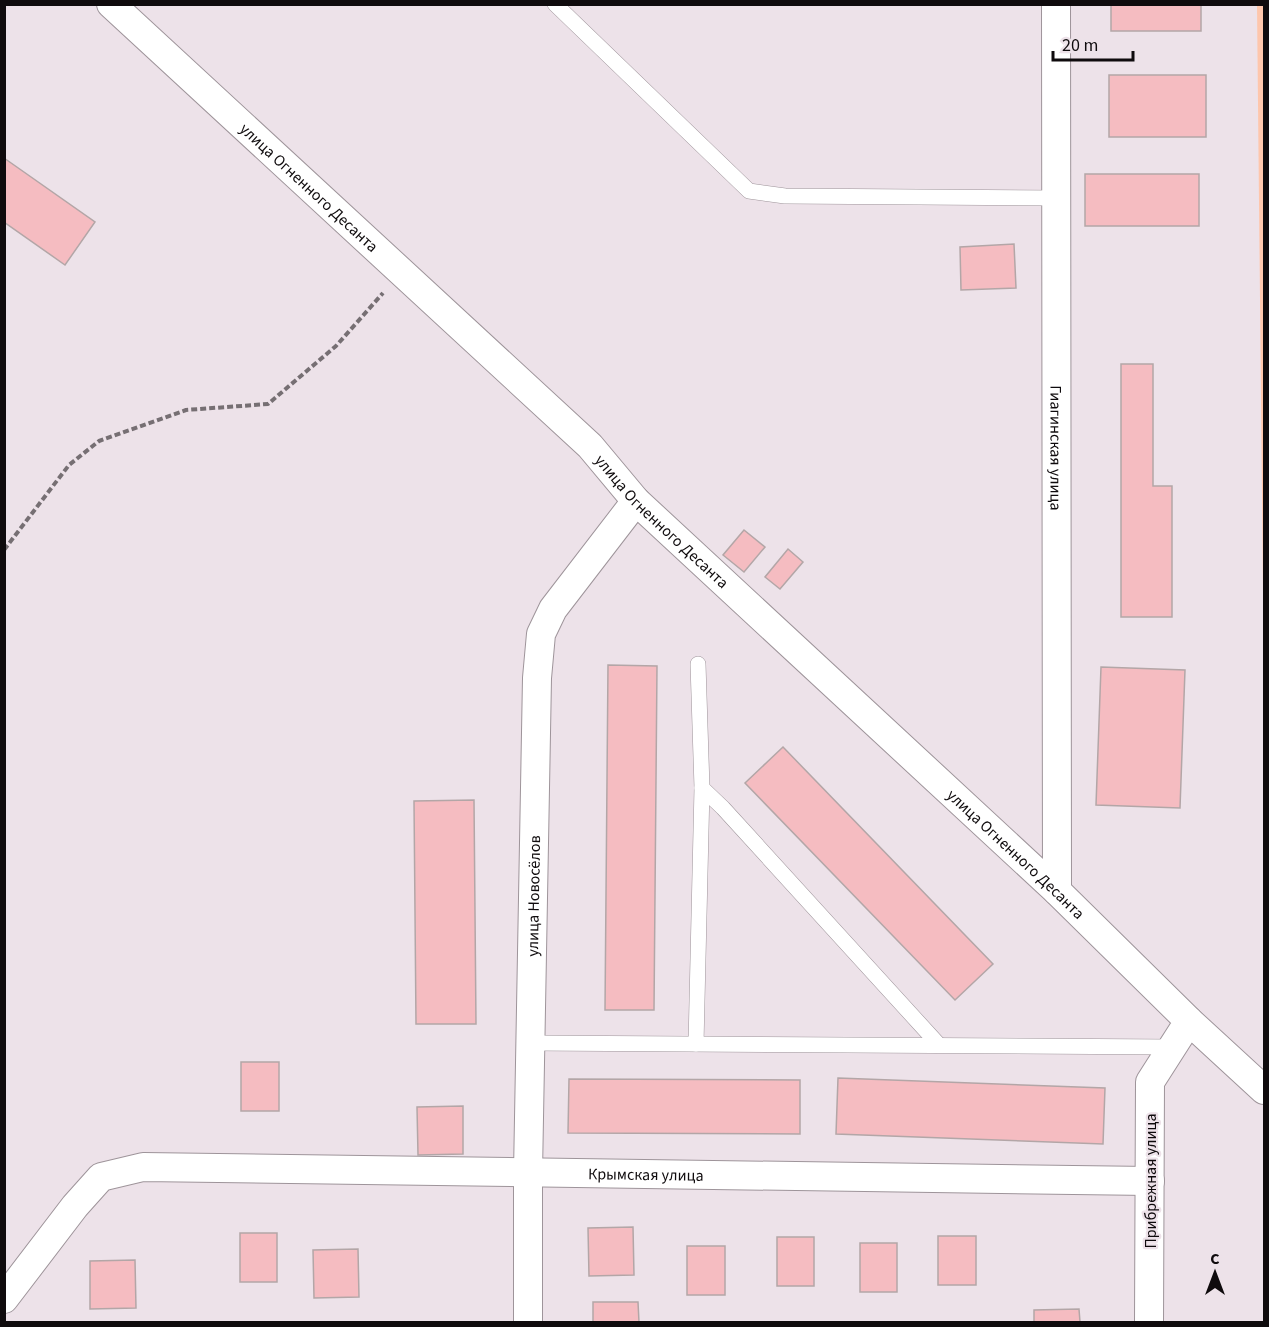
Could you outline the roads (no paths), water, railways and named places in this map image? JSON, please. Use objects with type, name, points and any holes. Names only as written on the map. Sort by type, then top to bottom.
[{"type":"street","name":"улица Огненного Десанта","points":[[111,4],[590,446],[636,501],[1057,891],[1188,1021],[1262,1087]]},
{"type":"street","name":"Гиагинская улица","points":[[1056,4],[1057,891]]},
{"type":"street","name":"улица Новосёлов","points":[[528,1323],[528,1173],[536,690],[541,634],[553,609],[636,501]]},
{"type":"street","points":[[1172,1047],[1188,1021]]},
{"type":"street","name":"Прибрежная улица","points":[[1149,1323],[1150,1082],[1172,1047]]},
{"type":"street","name":"Крымская улица","points":[[4,1299],[75,1206],[101,1177],[143,1167],[1150,1181]]},
{"type":"lane","points":[[555,4],[749,191],[784,196],[1056,198]]},
{"type":"lane","points":[[696,1044],[702,788],[698,664]]},
{"type":"lane","points":[[702,788],[723,808],[939,1045]]},
{"type":"lane","points":[[531,1043],[1172,1047]]}]
